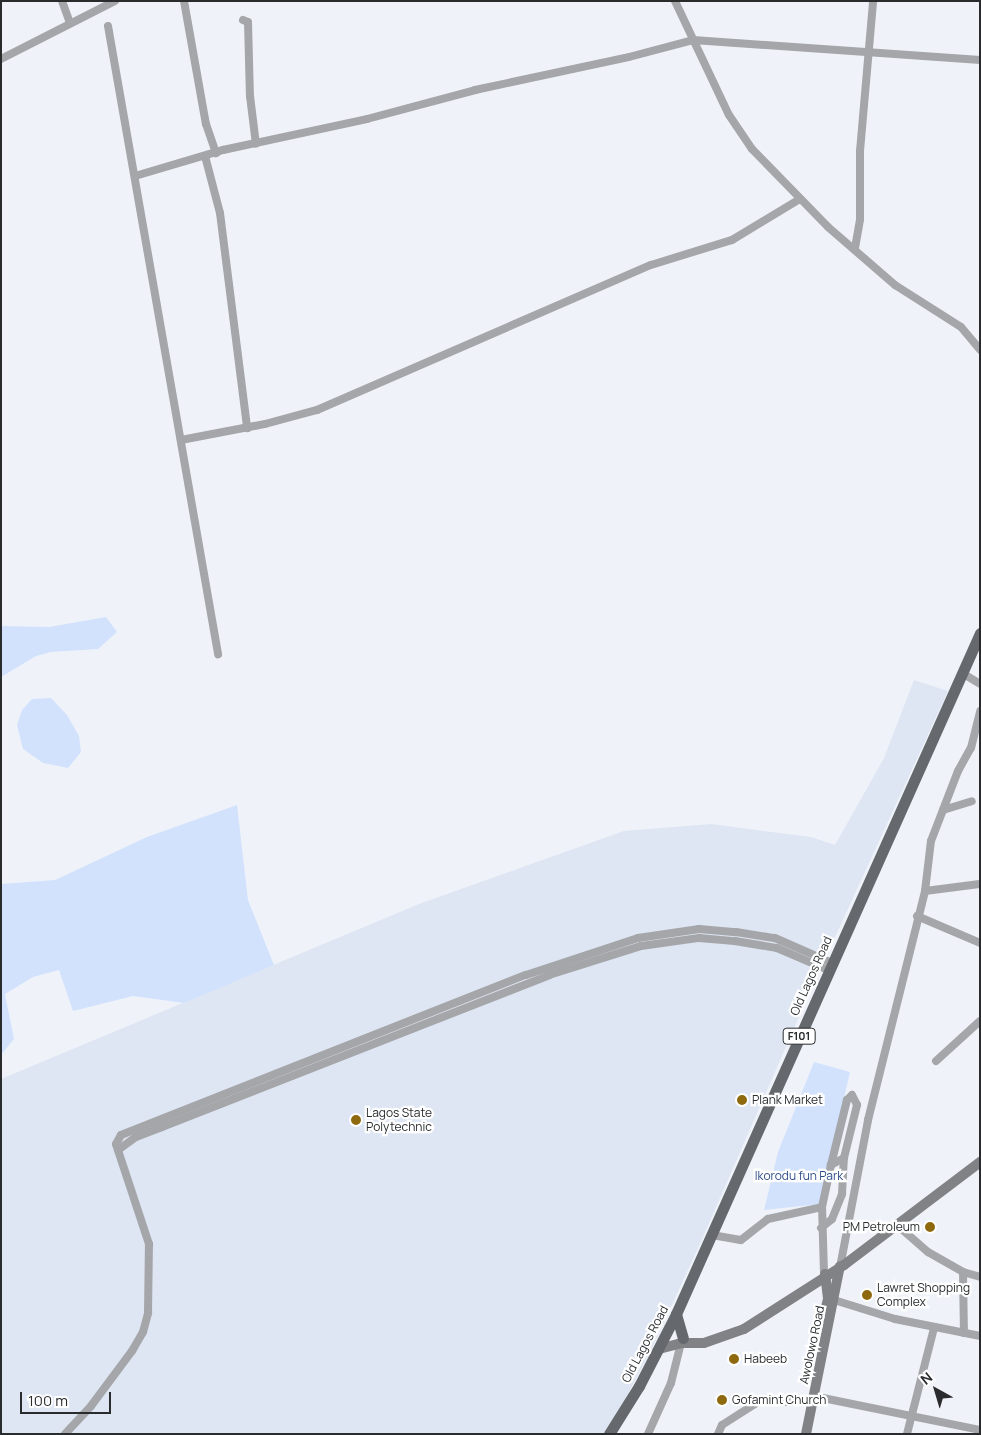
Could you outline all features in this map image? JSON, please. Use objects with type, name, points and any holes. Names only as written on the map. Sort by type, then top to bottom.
[{"type":"main road","name":"Old Lagos Road","points":[[609,1434],[659,1349],[676,1314],[980,633]]},
{"type":"main road","points":[[840,1265],[980,1155]]},
{"type":"main road","points":[[659,1349],[682,1341],[706,1338],[732,1328],[825,1275],[897,1225],[980,1163]]},
{"type":"main road","name":"Awolowo Road","points":[[799,1434],[834,1300],[840,1265]]},
{"type":"main road","name":"Awolowo Road","points":[[806,1434],[809,1399],[828,1299],[825,1275]]},
{"type":"main road","points":[[676,1314],[682,1341]]},
{"type":"main road","points":[[666,1335],[682,1341]]},
{"type":"street","points":[[62,1],[70,24]]},
{"type":"street","points":[[1,59],[115,1]]},
{"type":"street","points":[[184,1],[199,89],[216,153]]},
{"type":"street","points":[[675,1],[744,138],[800,199],[895,285],[961,327],[980,350]]},
{"type":"street","points":[[855,248],[860,219],[860,151],[873,1]]},
{"type":"street","points":[[243,20],[248,22],[250,96],[256,144]]},
{"type":"street","points":[[108,26],[218,654]]},
{"type":"street","points":[[135,176],[216,153],[693,40],[869,54],[980,60]]},
{"type":"street","points":[[205,156],[220,213],[247,428]]},
{"type":"street","points":[[181,440],[247,428],[317,410],[651,265],[732,240],[800,199]]},
{"type":"street","points":[[962,673],[980,684]]},
{"type":"street","points":[[840,1265],[865,1133],[925,891],[931,841],[971,748],[980,711]]},
{"type":"street","points":[[943,810],[972,801]]},
{"type":"street","points":[[925,891],[980,884]]},
{"type":"street","points":[[918,916],[980,943]]},
{"type":"street","points":[[65,1434],[92,1406],[132,1351],[142,1332],[148,1313],[149,1244],[116,1144],[121,1135],[526,975],[638,938],[699,929],[736,932],[775,938],[830,966]]},
{"type":"street","points":[[936,1061],[980,1021]]},
{"type":"street","points":[[821,1228],[832,1219],[842,1194],[844,1158],[857,1105],[852,1095],[846,1100],[822,1207],[821,1228],[825,1275]]},
{"type":"street","points":[[831,1165],[844,1158]]},
{"type":"street","points":[[712,1235],[741,1240],[768,1219],[822,1207]]},
{"type":"street","points":[[897,1225],[928,1252],[962,1272],[980,1277]]},
{"type":"street","points":[[962,1272],[964,1333]]},
{"type":"street","points":[[834,1300],[934,1328],[980,1336]]},
{"type":"street","points":[[908,1434],[934,1328]]},
{"type":"street","points":[[648,1434],[671,1383],[682,1341]]},
{"type":"street","points":[[718,1434],[722,1425],[758,1402],[809,1399],[980,1430]]},
{"type":"shaded area","name":"Lagos State Polytechnic","points":[[914,680],[948,691],[813,985],[699,1246],[652,1348],[607,1434],[1,1434],[1,1079],[419,904],[624,831],[711,824],[811,837],[835,845],[884,758]]},
{"type":"green space","points":[[106,617],[117,632],[98,649],[51,652],[36,656],[1,677],[1,626],[49,627]]},
{"type":"green space","points":[[51,698],[67,715],[79,736],[81,752],[68,768],[43,763],[23,749],[17,725],[22,710],[32,699]]},
{"type":"green space","points":[[237,805],[248,900],[274,965],[184,1003],[133,996],[73,1011],[59,970],[33,977],[5,994],[14,1039],[1,1055],[1,884],[55,880],[147,837]]},
{"type":"green space","name":"Ikorodu fun Park","points":[[814,1062],[850,1072],[820,1204],[764,1210],[778,1152]]},
{"type":"place","name":"Plank Market","points":[[742,1100]]},
{"type":"place","name":"Lagos State Polytechnic","points":[[356,1120]]},
{"type":"place","name":"PM Petroleum","points":[[930,1227]]},
{"type":"place","name":"Lawret Shopping Complex","points":[[867,1295]]},
{"type":"place","name":"Habeeb","points":[[734,1359]]},
{"type":"place","name":"Gofamint Church","points":[[722,1400]]}]
